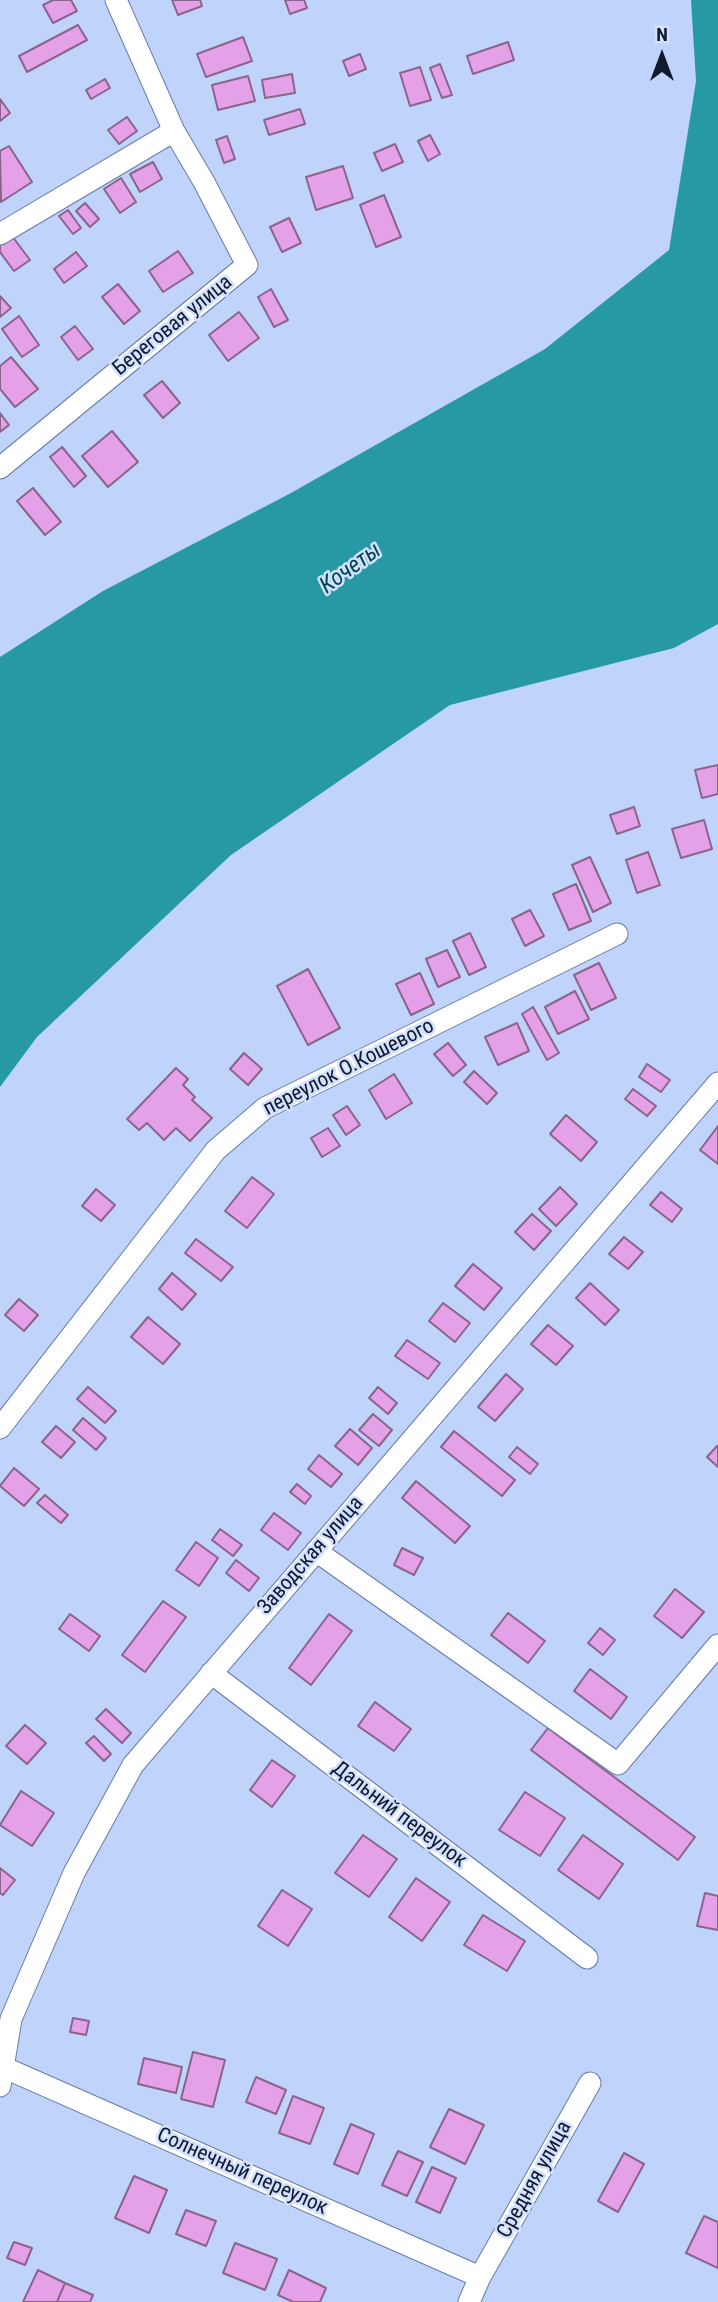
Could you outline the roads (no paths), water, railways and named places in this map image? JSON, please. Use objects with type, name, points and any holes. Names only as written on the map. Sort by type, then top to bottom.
[{"type":"street","name":"Береговая улица","points":[[0,468],[247,265],[174,131],[116,0]]},
{"type":"street","points":[[0,234],[174,131]]},
{"type":"street","name":"переулок О.Кошевого","points":[[0,1429],[216,1150],[265,1108],[617,934]]},
{"type":"street","name":"Заводская улица","points":[[1,2076],[5,2015],[74,1873],[132,1765],[718,1083]]},
{"type":"street","points":[[316,1551],[618,1764],[718,1644]]},
{"type":"street","name":"Дальний переулок","points":[[211,1673],[587,1958]]},
{"type":"street","name":"Солнечный переулок","points":[[1,2076],[480,2277]]},
{"type":"street","name":"Средняя улица","points":[[469,2302],[480,2277],[590,2083]]},
{"type":"water","name":"Кочеты","points":[[691,0],[718,0],[718,624],[674,648],[450,705],[231,855],[37,1037],[0,1087],[0,657],[103,591],[291,493],[545,349],[669,250],[696,81]]}]
